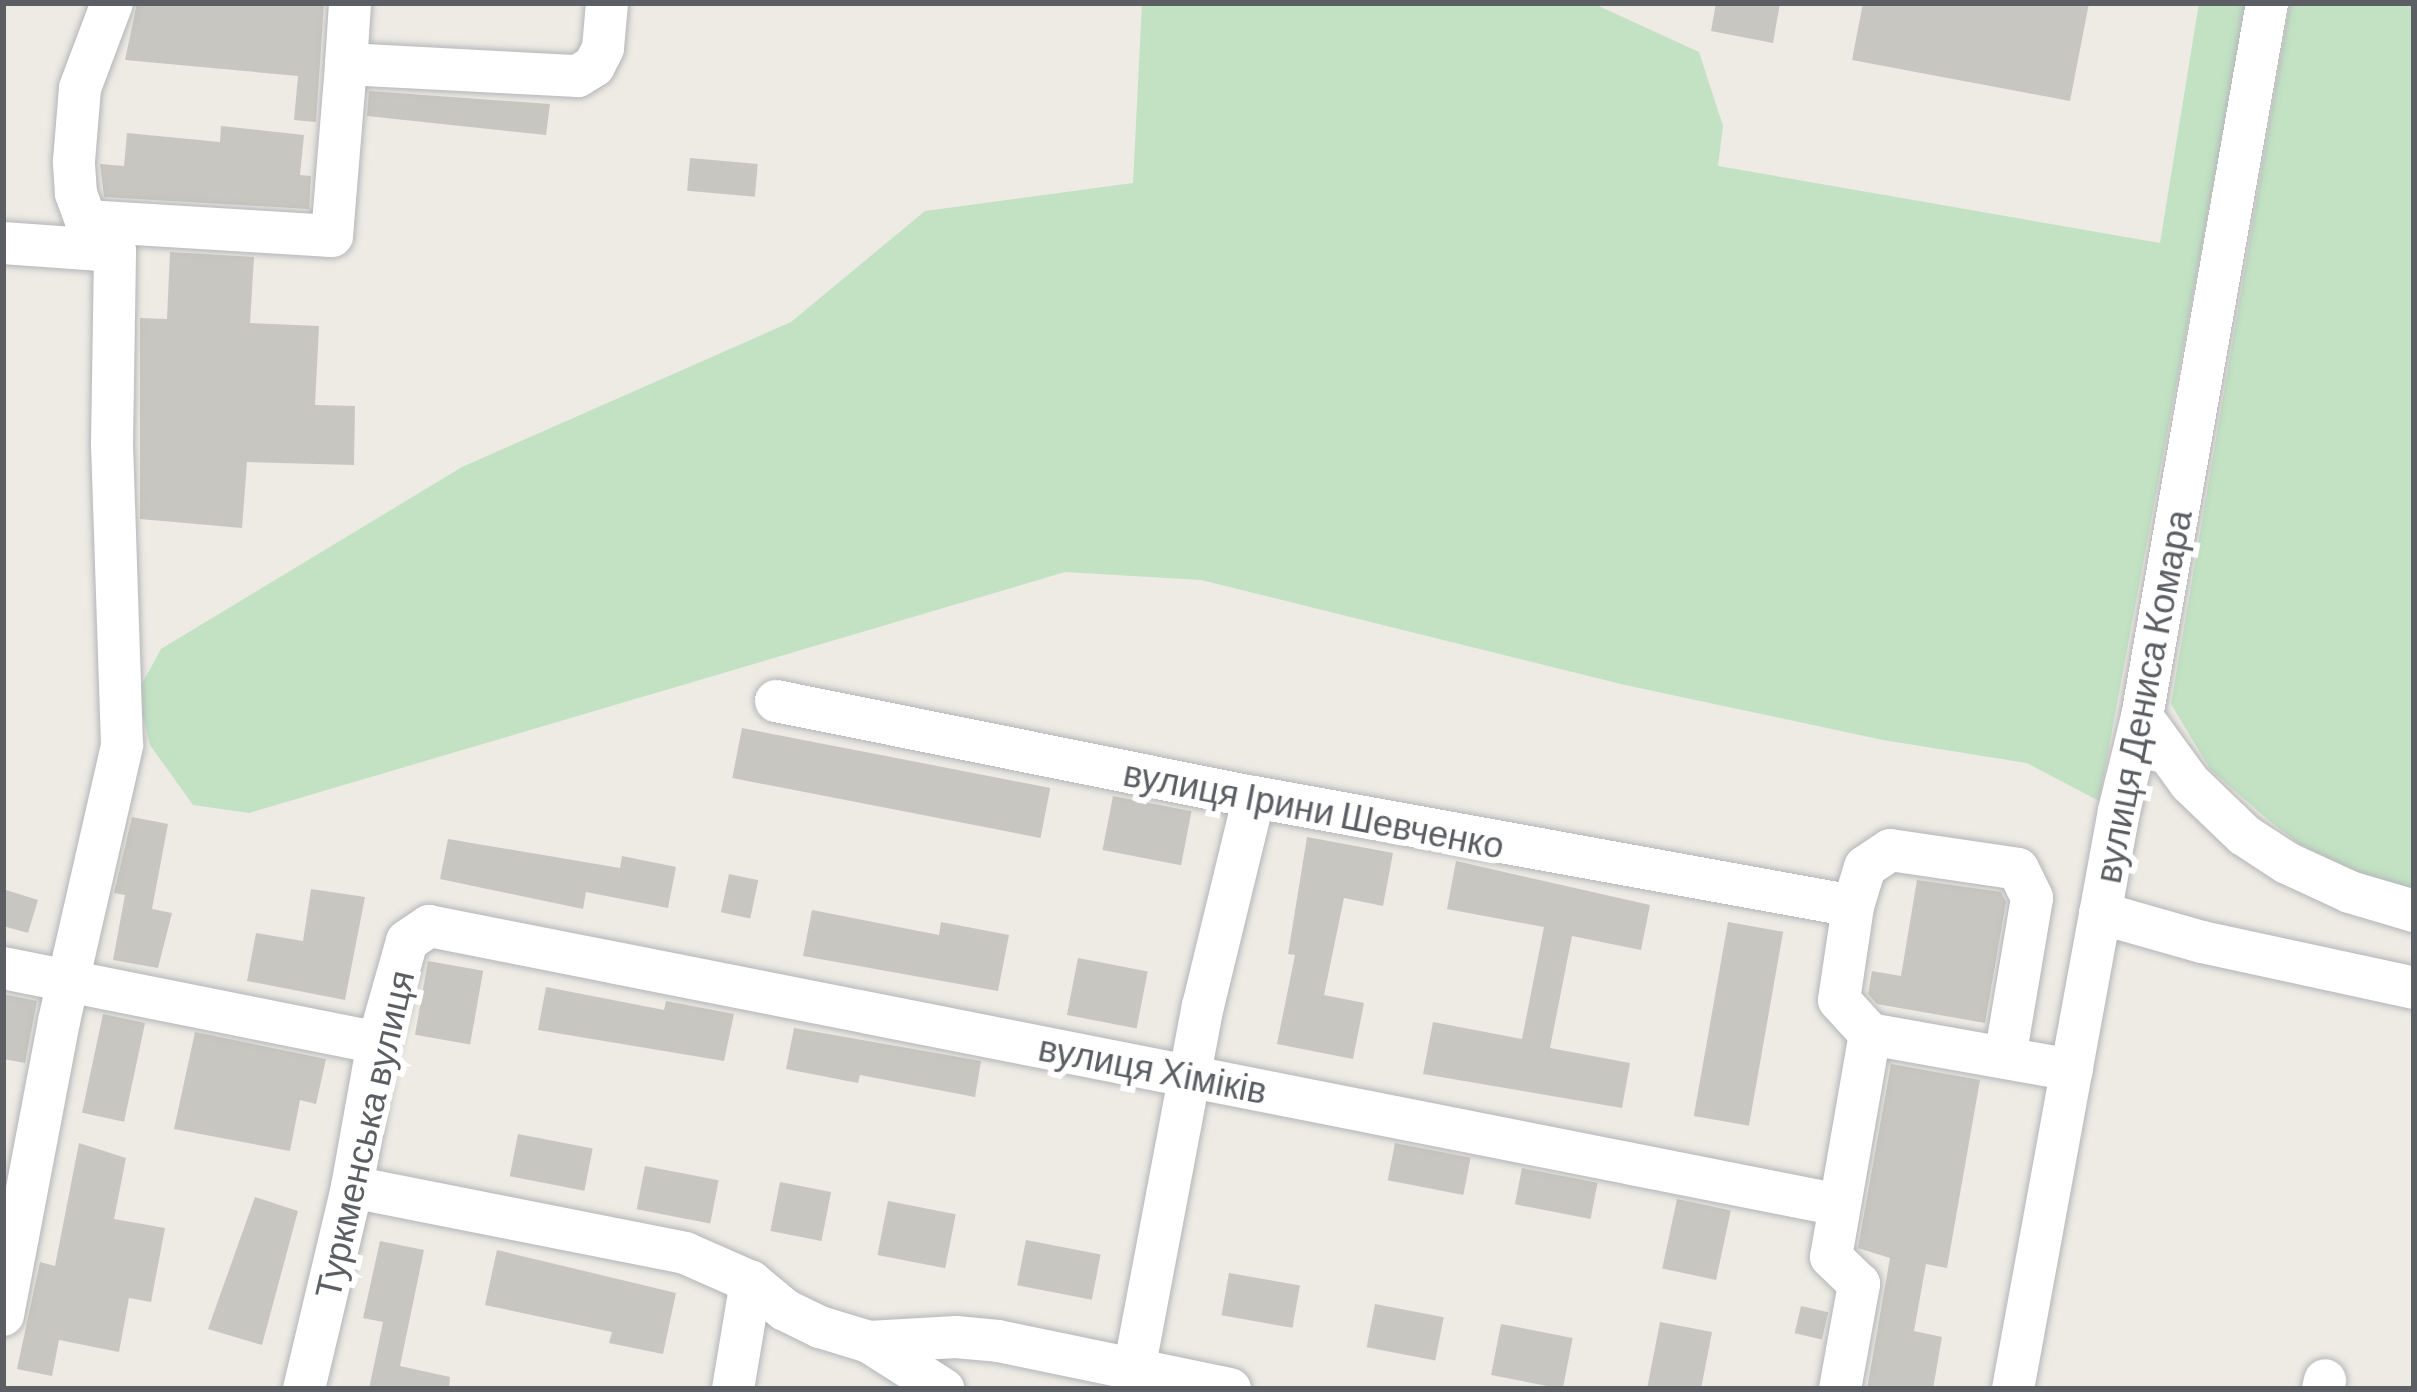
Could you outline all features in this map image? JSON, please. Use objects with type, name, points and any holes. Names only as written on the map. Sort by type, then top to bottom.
[{"type":"street","points":[[3,1315],[122,746],[100,236],[76,193],[74,160],[80,88],[112,3]]},
{"type":"street","points":[[3,244],[100,236],[332,236],[350,3]]},
{"type":"street","points":[[346,64],[578,76],[594,66],[604,48],[607,3]]},
{"type":"street","name":"вулиця Дениса Комара","points":[[2014,1389],[2100,913],[2142,717],[2267,3]]},
{"type":"street","name":"вулиця Ірини Шевченко","points":[[776,701],[1253,797],[1853,906]]},
{"type":"street","points":[[2142,717],[2190,783],[2244,835],[2287,863],[2350,892],[2414,911]]},
{"type":"street","points":[[1134,1370],[1191,1075],[1253,797]]},
{"type":"street","points":[[2005,1058],[2032,898],[2018,869],[1890,850],[1865,867],[1853,906],[1839,1000],[1870,1034],[2072,1070]]},
{"type":"street","points":[[2100,913],[2202,942],[2414,988]]},
{"type":"street","name":"Туркменська вулиця","points":[[304,1389],[352,1187],[378,1043],[407,941],[429,926],[466,934]]},
{"type":"street","name":"вулиця Хіміків","points":[[466,934],[1839,1205]]},
{"type":"street","points":[[3,968],[378,1043]]},
{"type":"street","points":[[1840,1389],[1859,1284],[1831,1257],[1870,1034]]},
{"type":"street","points":[[352,1187],[686,1253],[752,1282],[785,1310],[869,1342],[943,1389]]},
{"type":"street","points":[[733,1389],[752,1282]]},
{"type":"street","points":[[869,1342],[956,1336],[1230,1389]]},
{"type":"green space","points":[[1142,3],[1592,3],[1699,52],[1723,126],[1718,166],[2160,243],[2199,3],[2247,3],[2099,801],[2027,763],[1883,740],[1625,685],[1201,580],[1065,572],[249,813],[193,805],[150,745],[137,693],[161,649],[462,467],[791,322],[925,211],[1133,183]]},
{"type":"green space","points":[[2290,3],[2414,3],[2414,889],[2362,874],[2301,845],[2210,769],[2171,704]]},
{"type":"building","points":[[137,3],[324,3],[316,122],[294,120],[298,76],[125,60]]},
{"type":"building","points":[[1716,3],[1780,3],[1773,43],[1711,31]]},
{"type":"building","points":[[1863,3],[2089,3],[2070,101],[1852,60]]},
{"type":"building","points":[[369,91],[550,104],[546,135],[367,116]]},
{"type":"building","points":[[221,126],[304,135],[300,175],[311,176],[309,209],[104,197],[100,164],[124,166],[127,133],[220,142]]},
{"type":"building","points":[[690,158],[758,164],[755,197],[687,191]]},
{"type":"building","points":[[170,252],[254,257],[250,323],[319,326],[315,405],[355,406],[354,465],[247,462],[242,528],[140,519],[140,318],[167,319]]},
{"type":"building","points":[[742,728],[1050,788],[1040,838],[732,778]]},
{"type":"building","points":[[1113,796],[1192,811],[1181,865],[1103,850]]},
{"type":"building","points":[[132,817],[168,824],[152,909],[172,913],[158,968],[113,960],[125,895],[114,893]]},
{"type":"building","points":[[1307,837],[1393,853],[1383,906],[1344,898],[1324,995],[1364,1003],[1353,1059],[1277,1044],[1295,955],[1288,954]]},
{"type":"building","points":[[448,839],[620,868],[622,856],[676,867],[668,908],[586,892],[583,909],[440,879]]},
{"type":"building","points":[[1456,861],[1650,905],[1641,950],[1572,936],[1550,1048],[1630,1063],[1622,1108],[1423,1074],[1433,1022],[1522,1039],[1544,927],[1447,909]]},
{"type":"building","points":[[729,874],[758,880],[750,918],[721,912]]},
{"type":"building","points":[[1917,880],[2001,892],[2006,902],[1985,1023],[1877,1004],[1868,994],[1872,971],[1901,976]]},
{"type":"building","points":[[3,889],[38,900],[28,933],[3,926]]},
{"type":"building","points":[[311,889],[365,897],[345,1000],[247,981],[256,933],[303,941]]},
{"type":"building","points":[[812,910],[939,935],[941,922],[1009,935],[998,991],[803,956]]},
{"type":"building","points":[[1728,922],[1783,932],[1749,1126],[1694,1116]]},
{"type":"building","points":[[1078,958],[1148,972],[1137,1028],[1067,1015]]},
{"type":"building","points":[[428,961],[483,971],[470,1045],[415,1035]]},
{"type":"building","points":[[546,987],[664,1010],[666,1001],[734,1014],[724,1061],[538,1030]]},
{"type":"building","points":[[3,994],[37,1001],[25,1063],[3,1059]]},
{"type":"building","points":[[103,1014],[145,1023],[124,1122],[82,1113]]},
{"type":"building","points":[[794,1028],[981,1061],[975,1097],[860,1075],[858,1083],[786,1069]]},
{"type":"building","points":[[195,1032],[326,1059],[316,1104],[300,1100],[290,1151],[174,1129]]},
{"type":"building","points":[[1891,1064],[1980,1080],[1947,1268],[1926,1264],[1914,1331],[1942,1337],[1933,1389],[1867,1389],[1890,1258],[1858,1248]]},
{"type":"building","points":[[518,1134],[593,1149],[584,1191],[510,1176]]},
{"type":"building","points":[[79,1143],[126,1158],[114,1219],[165,1228],[151,1302],[129,1298],[119,1352],[59,1340],[52,1376],[17,1369],[40,1262],[55,1266]]},
{"type":"building","points":[[1395,1143],[1471,1158],[1463,1195],[1388,1180]]},
{"type":"building","points":[[645,1166],[719,1180],[710,1224],[637,1209]]},
{"type":"building","points":[[1522,1168],[1598,1183],[1591,1219],[1515,1204]]},
{"type":"building","points":[[780,1182],[831,1192],[822,1241],[770,1231]]},
{"type":"building","points":[[255,1197],[298,1211],[262,1345],[208,1329]]},
{"type":"building","points":[[1677,1199],[1731,1210],[1716,1280],[1662,1268]]},
{"type":"building","points":[[888,1201],[956,1214],[945,1268],[878,1255]]},
{"type":"building","points":[[1026,1240],[1101,1255],[1092,1300],[1017,1285]]},
{"type":"building","points":[[380,1241],[424,1250],[400,1366],[450,1377],[449,1389],[369,1389],[383,1322],[363,1318]]},
{"type":"building","points":[[497,1250],[676,1293],[663,1354],[609,1343],[612,1332],[485,1305]]},
{"type":"building","points":[[1229,1273],[1300,1286],[1292,1328],[1222,1315]]},
{"type":"building","points":[[1375,1304],[1444,1317],[1435,1361],[1367,1347]]},
{"type":"building","points":[[1801,1306],[1828,1312],[1822,1340],[1795,1333]]},
{"type":"building","points":[[1660,1322],[1712,1332],[1701,1389],[1647,1389]]},
{"type":"building","points":[[1501,1324],[1573,1338],[1563,1389],[1491,1375]]}]
